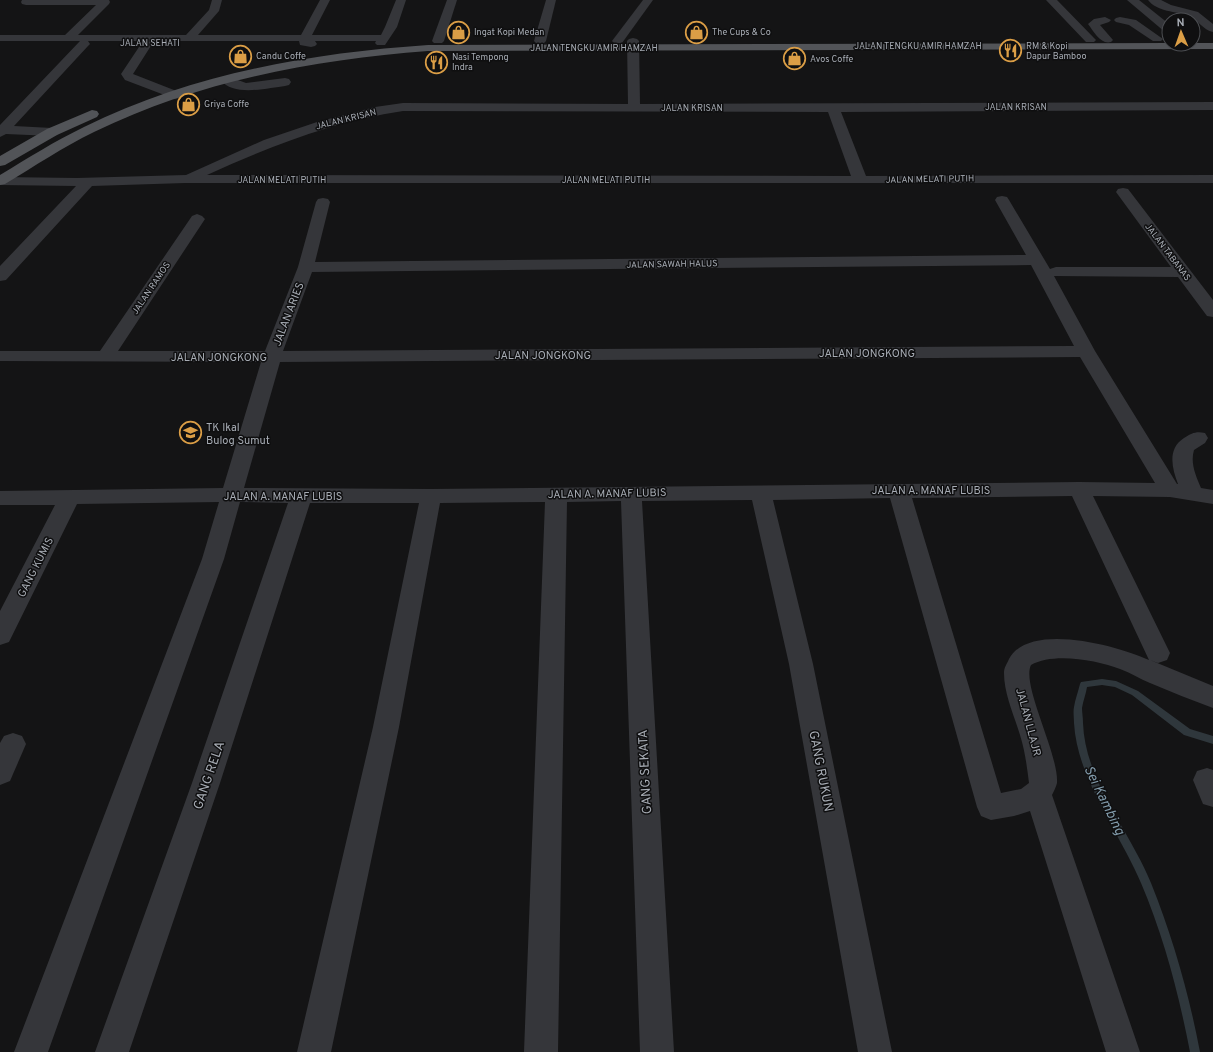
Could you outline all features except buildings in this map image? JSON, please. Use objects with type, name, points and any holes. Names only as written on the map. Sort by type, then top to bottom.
[{"type":"main road","name":"JALAN TENGKU AMIR HAMZAH","points":[[1006,43],[1161,39]]},
{"type":"main road","points":[[1201,39],[1213,39]]},
{"type":"main road","name":"JALAN TENGKU AMIR HAMZAH","points":[[129,98],[156,88],[232,68],[383,40],[618,40],[633,44]]},
{"type":"main road","name":"JALAN TENGKU AMIR HAMZAH","points":[[0,181],[102,123],[175,95],[227,80],[312,61],[384,50],[633,44],[1006,43],[1213,46]]},
{"type":"main road","points":[[0,162],[52,132],[102,109]]},
{"type":"street","points":[[190,38],[214,11],[217,0]]},
{"type":"street","points":[[304,40],[325,0]]},
{"type":"street","points":[[304,40],[383,40],[402,0]]},
{"type":"street","points":[[438,41],[452,0]]},
{"type":"street","points":[[540,41],[551,0]]},
{"type":"street","points":[[618,40],[648,0]]},
{"type":"street","points":[[1050,0],[1090,40]]},
{"type":"street","points":[[1132,0],[1161,24]]},
{"type":"street","points":[[1153,0],[1168,7],[1194,14],[1213,29]]},
{"type":"street","points":[[26,2],[105,2],[68,38]]},
{"type":"street","points":[[1105,20],[1098,21],[1094,24],[1107,40]]},
{"type":"street","points":[[1120,20],[1132,22],[1157,39]]},
{"type":"street","name":"JALAN SEHATI","points":[[0,38],[68,38],[83,41],[304,40]]},
{"type":"street","points":[[175,95],[129,77],[127,74],[148,41],[190,38],[228,40]]},
{"type":"street","points":[[304,40],[335,48]]},
{"type":"street","points":[[1,132],[83,41]]},
{"type":"street","points":[[633,44],[634,108]]},
{"type":"street","points":[[227,80],[239,86],[246,87],[285,82]]},
{"type":"street","name":"JALAN KRISAN","points":[[185,179],[264,144],[330,121],[362,113],[403,107],[833,108],[1213,106]]},
{"type":"street","points":[[833,108],[860,180]]},
{"type":"street","points":[[1,132],[52,132]]},
{"type":"street","name":"JALAN MELATI PUTIH","points":[[0,181],[88,182],[185,179],[1213,179]]},
{"type":"street","points":[[0,276],[88,182]]},
{"type":"street","name":"JALAN TABANAS","points":[[1123,192],[1213,312]]},
{"type":"street","points":[[1002,200],[1037,260],[1086,352],[1170,490]]},
{"type":"street","name":"JALAN ARIES","points":[[32,1052],[213,559],[272,357],[306,267],[323,202]]},
{"type":"street","name":"JALAN RAMOS","points":[[105,357],[197,219]]},
{"type":"street","name":"JALAN SAWAH HALUS","points":[[306,267],[1037,260]]},
{"type":"street","points":[[1056,272],[1182,272]]},
{"type":"street","name":"JALAN JONGKONG","points":[[0,356],[272,357],[1086,352]]},
{"type":"street","points":[[1198,438],[1186,447],[1182,459],[1186,476],[1203,495]]},
{"type":"street","points":[[1079,489],[1158,654]]},
{"type":"street","name":"JALAN A. MANAF LUBIS","points":[[0,498],[231,495],[431,496],[1079,489],[1170,490],[1203,495]]},
{"type":"street","points":[[899,491],[991,807],[1026,800],[1038,794],[1123,1052]]},
{"type":"street","name":"GANG RUKUN","points":[[761,492],[801,664],[875,1052]]},
{"type":"street","name":"GANG SEKATA","points":[[631,493],[657,1052]]},
{"type":"street","points":[[541,1052],[556,494]]},
{"type":"street","name":"GANG RELA","points":[[112,1052],[206,783],[301,496]]},
{"type":"street","points":[[314,1052],[386,727],[431,496]]},
{"type":"street","name":"GANG KUMIS","points":[[0,635],[69,498]]},
{"type":"street","name":"JALAN LLAJR","points":[[1038,794],[1042,789],[1043,783],[1036,744],[1019,691],[1017,668],[1024,656],[1030,652],[1039,650],[1066,649],[1089,651],[1120,659],[1213,698]]},
{"type":"street","points":[[0,773],[13,744]]},
{"type":"waterway","name":"Sei Kambing","points":[[1195,1052],[1181,987],[1169,946],[1154,904],[1136,861],[1096,786],[1086,760],[1079,734],[1078,708],[1084,684],[1102,682],[1116,684],[1135,693],[1187,732],[1213,740]]},
{"type":"place","name":"Ingat Kopi Medan","points":[[458,32]]},
{"type":"place","name":"The Cups & Co","points":[[697,32]]},
{"type":"place","name":"RM & Kopi Dapur Bamboo","points":[[1010,51]]},
{"type":"place","name":"Candu Coffe","points":[[240,56]]},
{"type":"place","name":"Avos Coffe","points":[[794,59]]},
{"type":"place","name":"Nasi Tempong Indra","points":[[436,62]]},
{"type":"place","name":"Griya Coffe","points":[[188,104]]},
{"type":"place","name":"TK Ikal Bulog Sumut","points":[[191,433]]}]
